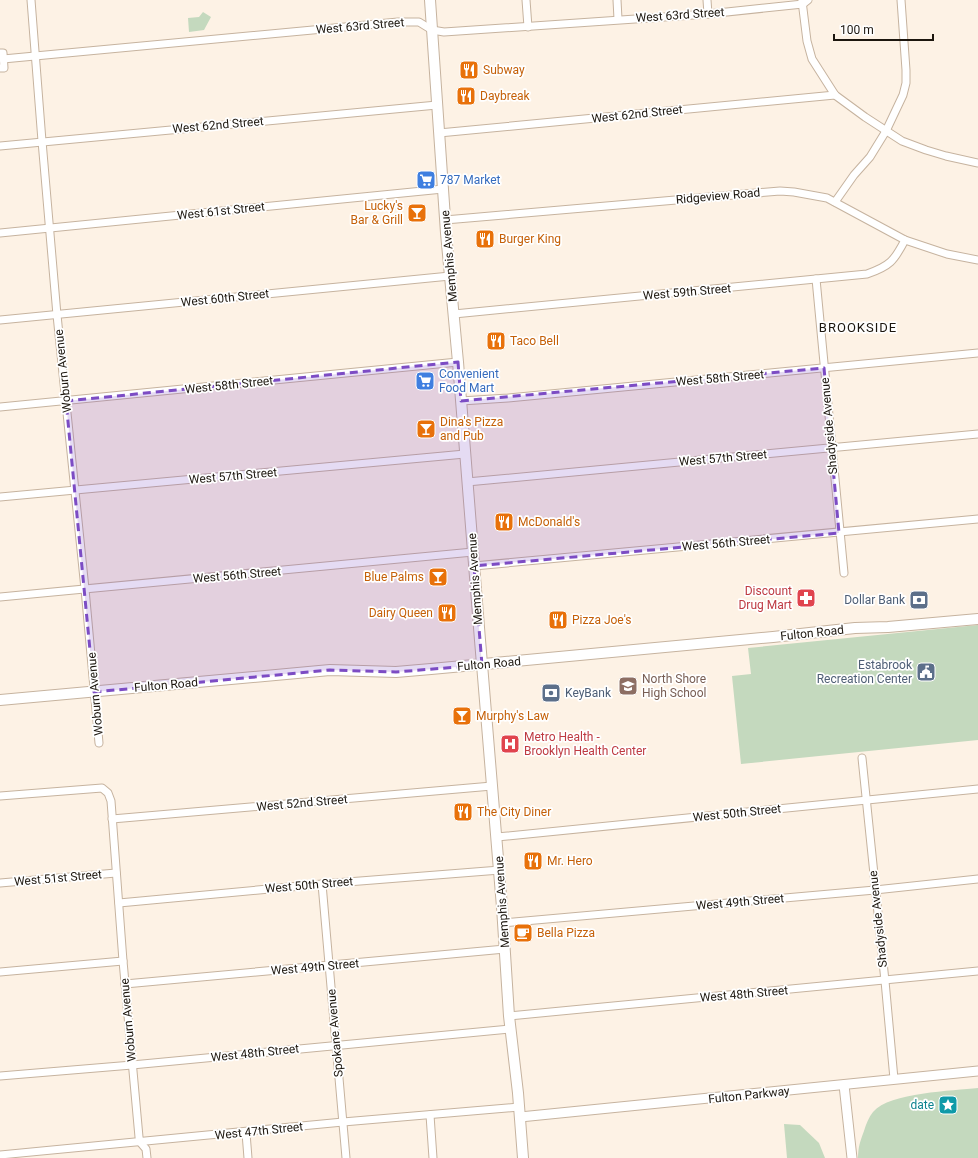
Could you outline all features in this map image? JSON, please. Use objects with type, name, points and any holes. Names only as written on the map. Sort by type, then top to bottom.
[{"type":"main road","name":"Memphis Avenue","points":[[430,0],[445,220],[500,870],[510,1029],[523,1158]]},
{"type":"main road","name":"Fulton Road","points":[[0,700],[330,670],[396,672],[482,665],[855,628],[888,627],[978,619]]},
{"type":"street","name":"Woburn Avenue","points":[[31,0],[57,315],[76,490],[99,743]]},
{"type":"street","points":[[526,0],[528,27]]},
{"type":"street","points":[[617,0],[618,19]]},
{"type":"street","points":[[707,0],[708,14]]},
{"type":"street","points":[[834,202],[850,180],[870,157],[886,131],[898,107],[906,84],[901,0]]},
{"type":"street","name":"West 63rd Street","points":[[0,68],[4,68],[2,56],[36,56],[398,22],[419,22],[432,30],[444,32],[708,14],[804,1]]},
{"type":"street","points":[[804,1],[807,41],[812,59],[835,95],[902,141],[946,156],[978,162]]},
{"type":"street","name":"West 62nd Street","points":[[439,133],[835,95]]},
{"type":"street","name":"West 62nd Street","points":[[0,146],[437,105]]},
{"type":"street","name":"West 61st Street","points":[[0,233],[443,189]]},
{"type":"street","name":"Ridgeview Road","points":[[445,220],[765,191],[794,192],[828,198],[905,240],[947,254],[978,260]]},
{"type":"street","name":"West 59th Street","points":[[454,314],[867,274],[884,268],[897,254],[905,240]]},
{"type":"street","name":"West 60th Street","points":[[0,320],[450,276]]},
{"type":"street","name":"Shadyside Avenue","points":[[816,279],[844,573]]},
{"type":"street","name":"West 58th Street","points":[[461,401],[508,398],[978,354]]},
{"type":"street","name":"West 58th Street","points":[[0,407],[458,362]]},
{"type":"street","name":"West 57th Street","points":[[467,482],[978,434]]},
{"type":"street","name":"West 57th Street","points":[[0,497],[466,454]]},
{"type":"street","name":"West 56th Street","points":[[474,566],[978,519]]},
{"type":"street","name":"West 56th Street","points":[[0,597],[473,552]]},
{"type":"street","name":"Shadyside Avenue","points":[[862,758],[894,1079]]},
{"type":"street","name":"West 52nd Street","points":[[112,819],[492,786]]},
{"type":"street","name":"Woburn Avenue","points":[[0,796],[102,788],[108,793],[111,801],[123,961],[140,1142],[146,1149],[147,1158]]},
{"type":"street","name":"West 50th Street","points":[[497,837],[978,789]]},
{"type":"street","name":"West 50th Street","points":[[119,903],[322,884],[500,870]]},
{"type":"street","name":"West 51st Street","points":[[0,883],[116,873]]},
{"type":"street","name":"West 49th Street","points":[[503,923],[875,890],[978,879]]},
{"type":"street","name":"Spokane Avenue","points":[[322,884],[346,1158]]},
{"type":"street","name":"West 49th Street","points":[[125,984],[505,949]]},
{"type":"street","points":[[0,972],[123,961]]},
{"type":"street","name":"West 48th Street","points":[[509,1016],[978,972]]},
{"type":"street","name":"West 48th Street","points":[[0,1076],[510,1029]]},
{"type":"street","name":"Fulton Parkway","points":[[519,1112],[844,1085],[978,1071]]},
{"type":"street","points":[[844,1085],[852,1158]]},
{"type":"street","name":"West 47th Street","points":[[0,1155],[48,1154],[140,1142],[343,1122],[430,1115],[519,1112]]},
{"type":"street","points":[[430,1115],[433,1158]]},
{"type":"street","points":[[246,1132],[248,1158]]},
{"type":"highlighted area","points":[[458,362],[461,401],[824,368],[839,533],[474,566],[482,665],[396,672],[330,670],[94,692],[66,401]]},
{"type":"green space","points":[[203,12],[211,17],[204,30],[189,32],[188,18],[199,17]]},
{"type":"green space","points":[[978,625],[978,740],[741,764],[732,676],[751,674],[748,648]]},
{"type":"green space","points":[[978,1088],[978,1158],[858,1158],[860,1144],[870,1116],[881,1105],[907,1096]]},
{"type":"green space","points":[[784,1124],[800,1125],[819,1143],[825,1158],[787,1158]]},
{"type":"place","name":"Subway","points":[[469,70]]},
{"type":"place","name":"Daybreak","points":[[466,96]]},
{"type":"place","name":"787 Market","points":[[426,180]]},
{"type":"place","name":"Lucky's Bar & Grill","points":[[417,213]]},
{"type":"place","name":"Burger King","points":[[485,239]]},
{"type":"place","name":"Taco Bell","points":[[496,341]]},
{"type":"place","name":"Convenient Food Mart","points":[[425,381]]},
{"type":"place","name":"Dina's Pizza and Pub","points":[[426,429]]},
{"type":"place","name":"McDonald's","points":[[504,522]]},
{"type":"place","name":"Blue Palms","points":[[438,577]]},
{"type":"place","name":"Discount Drug Mart","points":[[806,598]]},
{"type":"place","name":"Dollar Bank","points":[[919,600]]},
{"type":"place","name":"Dairy Queen","points":[[447,613]]},
{"type":"place","name":"Pizza Joe's","points":[[558,620]]},
{"type":"place","name":"Estabrook Recreation Center","points":[[926,672]]},
{"type":"place","name":"North Shore High School","points":[[628,686]]},
{"type":"place","name":"KeyBank","points":[[551,693]]},
{"type":"place","name":"Murphy's Law","points":[[462,716]]},
{"type":"place","name":"Metro Health - Brooklyn Health Center","points":[[510,744]]},
{"type":"place","name":"The City Diner","points":[[463,812]]},
{"type":"place","name":"Mr. Hero","points":[[533,861]]},
{"type":"place","name":"Bella Pizza","points":[[523,933]]},
{"type":"place","name":"date","points":[[948,1105]]},
{"type":"district","name":"BROOKSIDE","points":[[858,327]]}]
